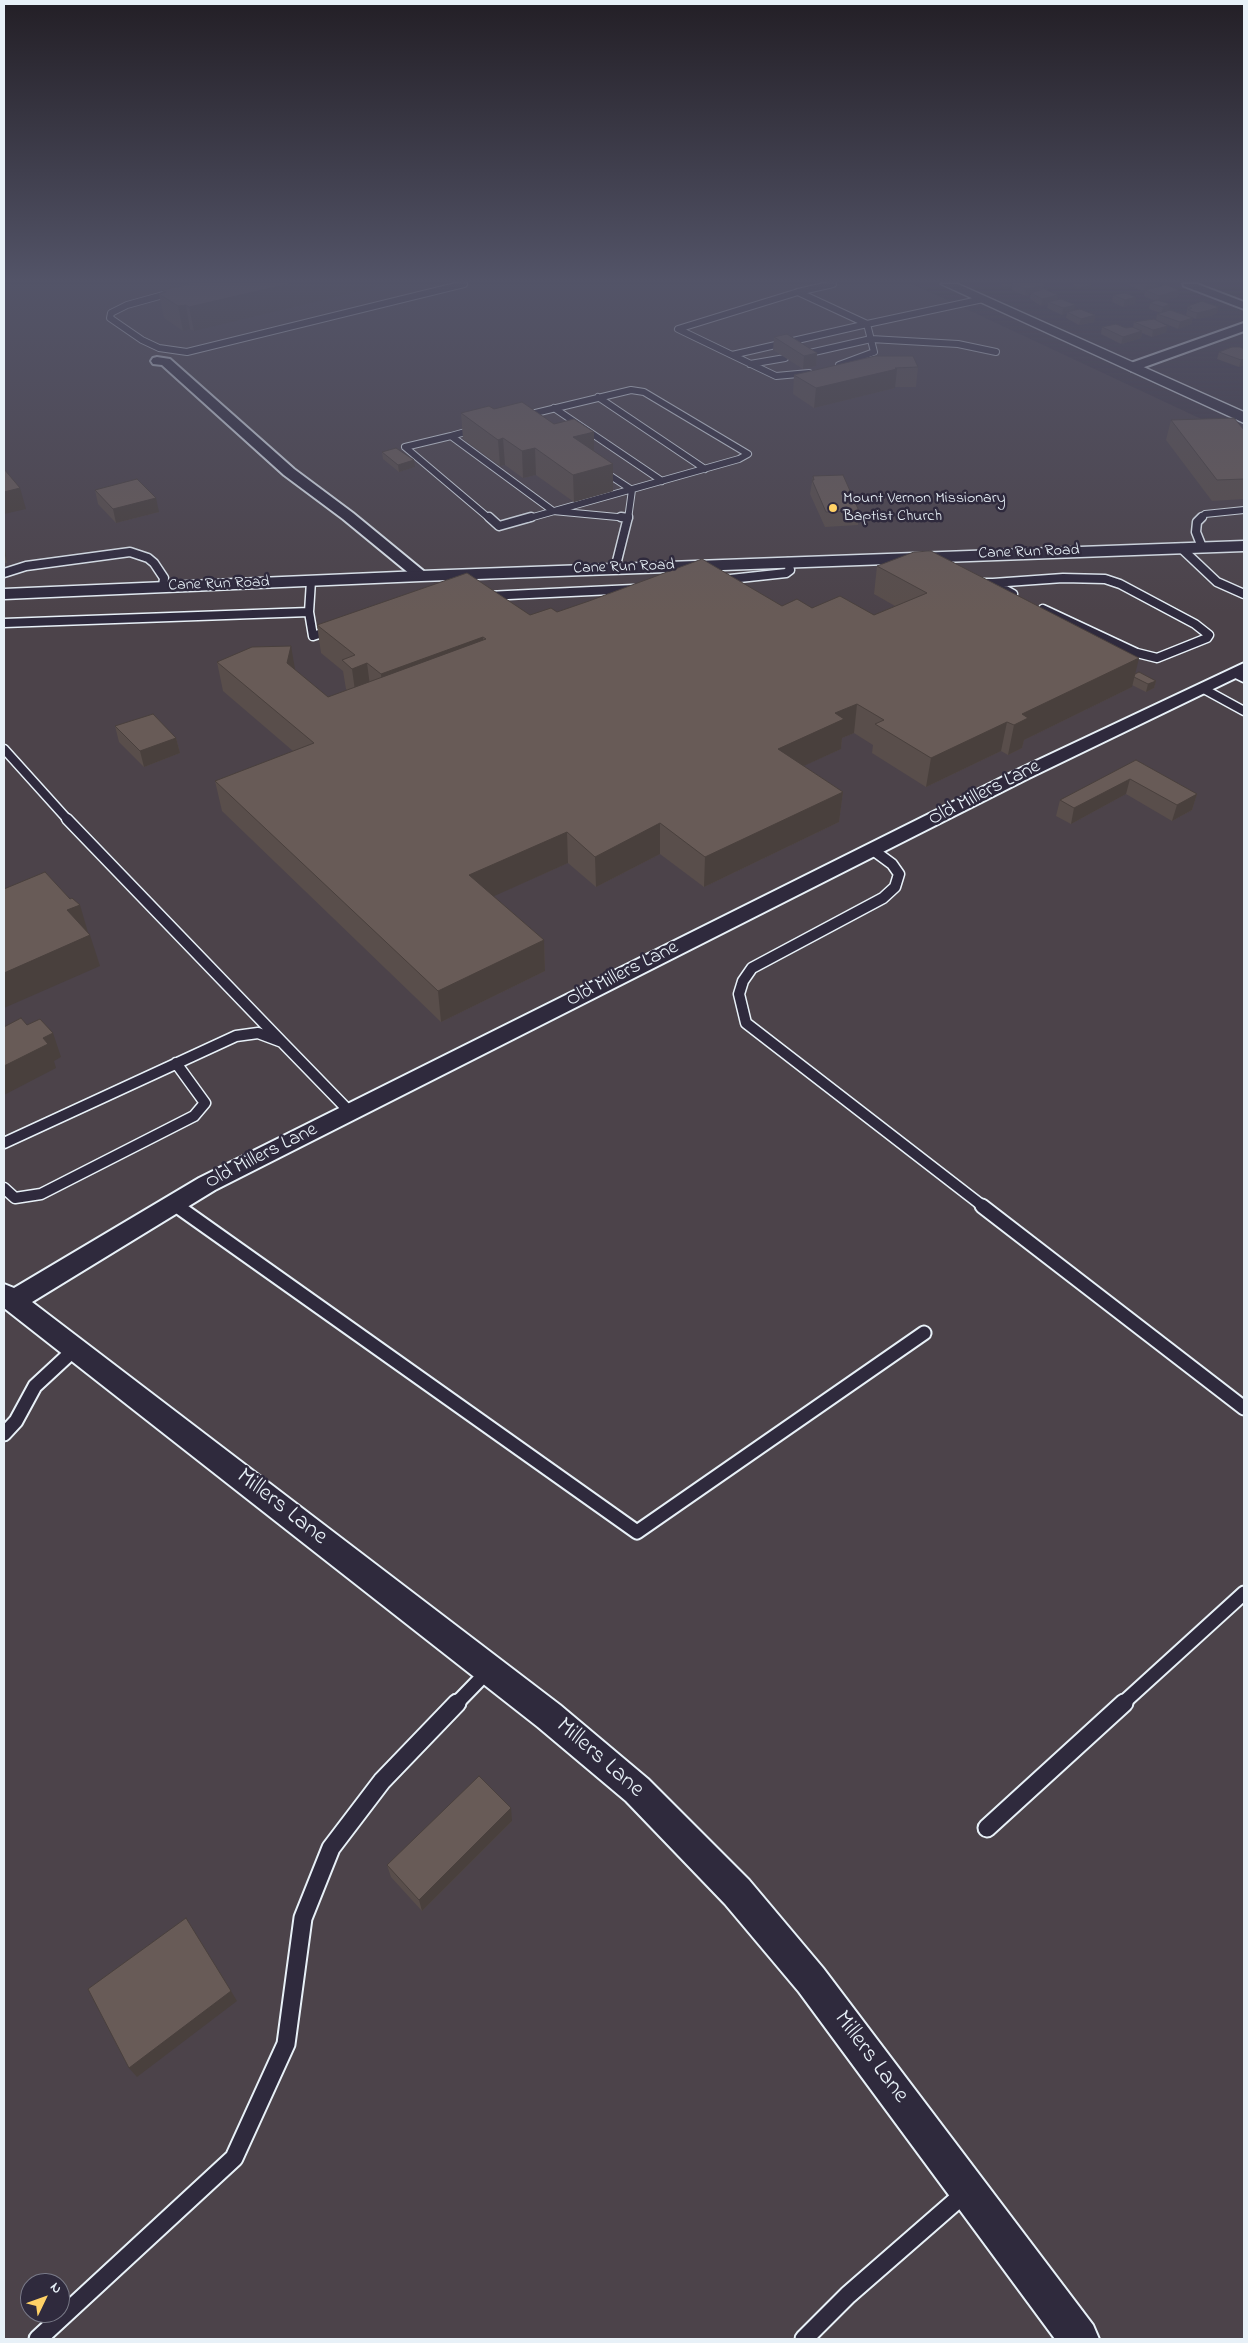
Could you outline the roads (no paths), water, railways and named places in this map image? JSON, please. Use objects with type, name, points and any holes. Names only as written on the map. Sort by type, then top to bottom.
[{"type":"main road","points":[[1190,393],[1244,418]]},
{"type":"main road","name":"Cane Run Road","points":[[4,594],[421,576],[788,562],[946,559],[1244,546]]},
{"type":"street","points":[[201,393],[289,472],[348,516],[421,576]]},
{"type":"street","name":"Old Millers Lane","points":[[8,1298],[207,1184],[873,850],[1202,688],[1241,673]]},
{"type":"street","name":"Millers Lane","points":[[8,1298],[489,1669],[637,1790],[737,1892],[811,1980],[1079,2339]]},
{"type":"lane","points":[[516,418],[615,393]]},
{"type":"lane","points":[[488,426],[405,447],[499,526],[705,469],[748,454],[646,393]]},
{"type":"lane","points":[[598,397],[705,469]]},
{"type":"lane","points":[[554,408],[662,481]]},
{"type":"lane","points":[[531,421],[561,413]]},
{"type":"lane","points":[[451,436],[553,510],[628,518]]},
{"type":"lane","points":[[594,465],[632,490]]},
{"type":"lane","points":[[615,569],[628,518],[632,490]]},
{"type":"lane","points":[[1202,547],[1196,532],[1197,522],[1205,514],[1244,510]]},
{"type":"lane","points":[[1181,548],[1217,582],[1244,594]]},
{"type":"lane","points":[[4,572],[26,566],[130,552],[148,558],[154,563],[164,578],[163,587]]},
{"type":"lane","points":[[710,581],[786,573],[790,570],[788,562]]},
{"type":"lane","points":[[966,579],[979,583],[1063,578],[1105,579],[1120,584],[1195,624],[1209,635],[1207,638],[1160,658],[1149,657],[1036,606]]},
{"type":"lane","points":[[310,581],[309,612],[313,636],[341,628]]},
{"type":"lane","points":[[993,582],[1022,598]]},
{"type":"lane","points":[[482,597],[643,588]]},
{"type":"lane","points":[[4,623],[309,612]]},
{"type":"lane","points":[[1202,688],[1244,711]]},
{"type":"lane","points":[[4,749],[94,848],[350,1112]]},
{"type":"lane","points":[[873,850],[892,864],[899,874],[895,887],[883,898],[752,968],[743,981],[740,994],[746,1023],[1244,1408]]},
{"type":"lane","points":[[4,1143],[236,1036],[258,1033],[282,1042]]},
{"type":"lane","points":[[4,1188],[15,1198],[41,1194],[194,1116],[205,1102],[176,1063]]},
{"type":"lane","points":[[174,1204],[637,1532],[924,1334]]},
{"type":"lane","points":[[4,1434],[16,1421],[35,1386],[75,1349]]},
{"type":"lane","points":[[987,1828],[1244,1593]]},
{"type":"lane","points":[[38,2339],[234,2158],[286,2044],[303,1918],[331,1848],[382,1781],[489,1669]]},
{"type":"lane","points":[[804,2339],[848,2295],[968,2190]]},
{"type":"place","name":"Mount Vernon Missionary Baptist Church","points":[[833,508]]}]
